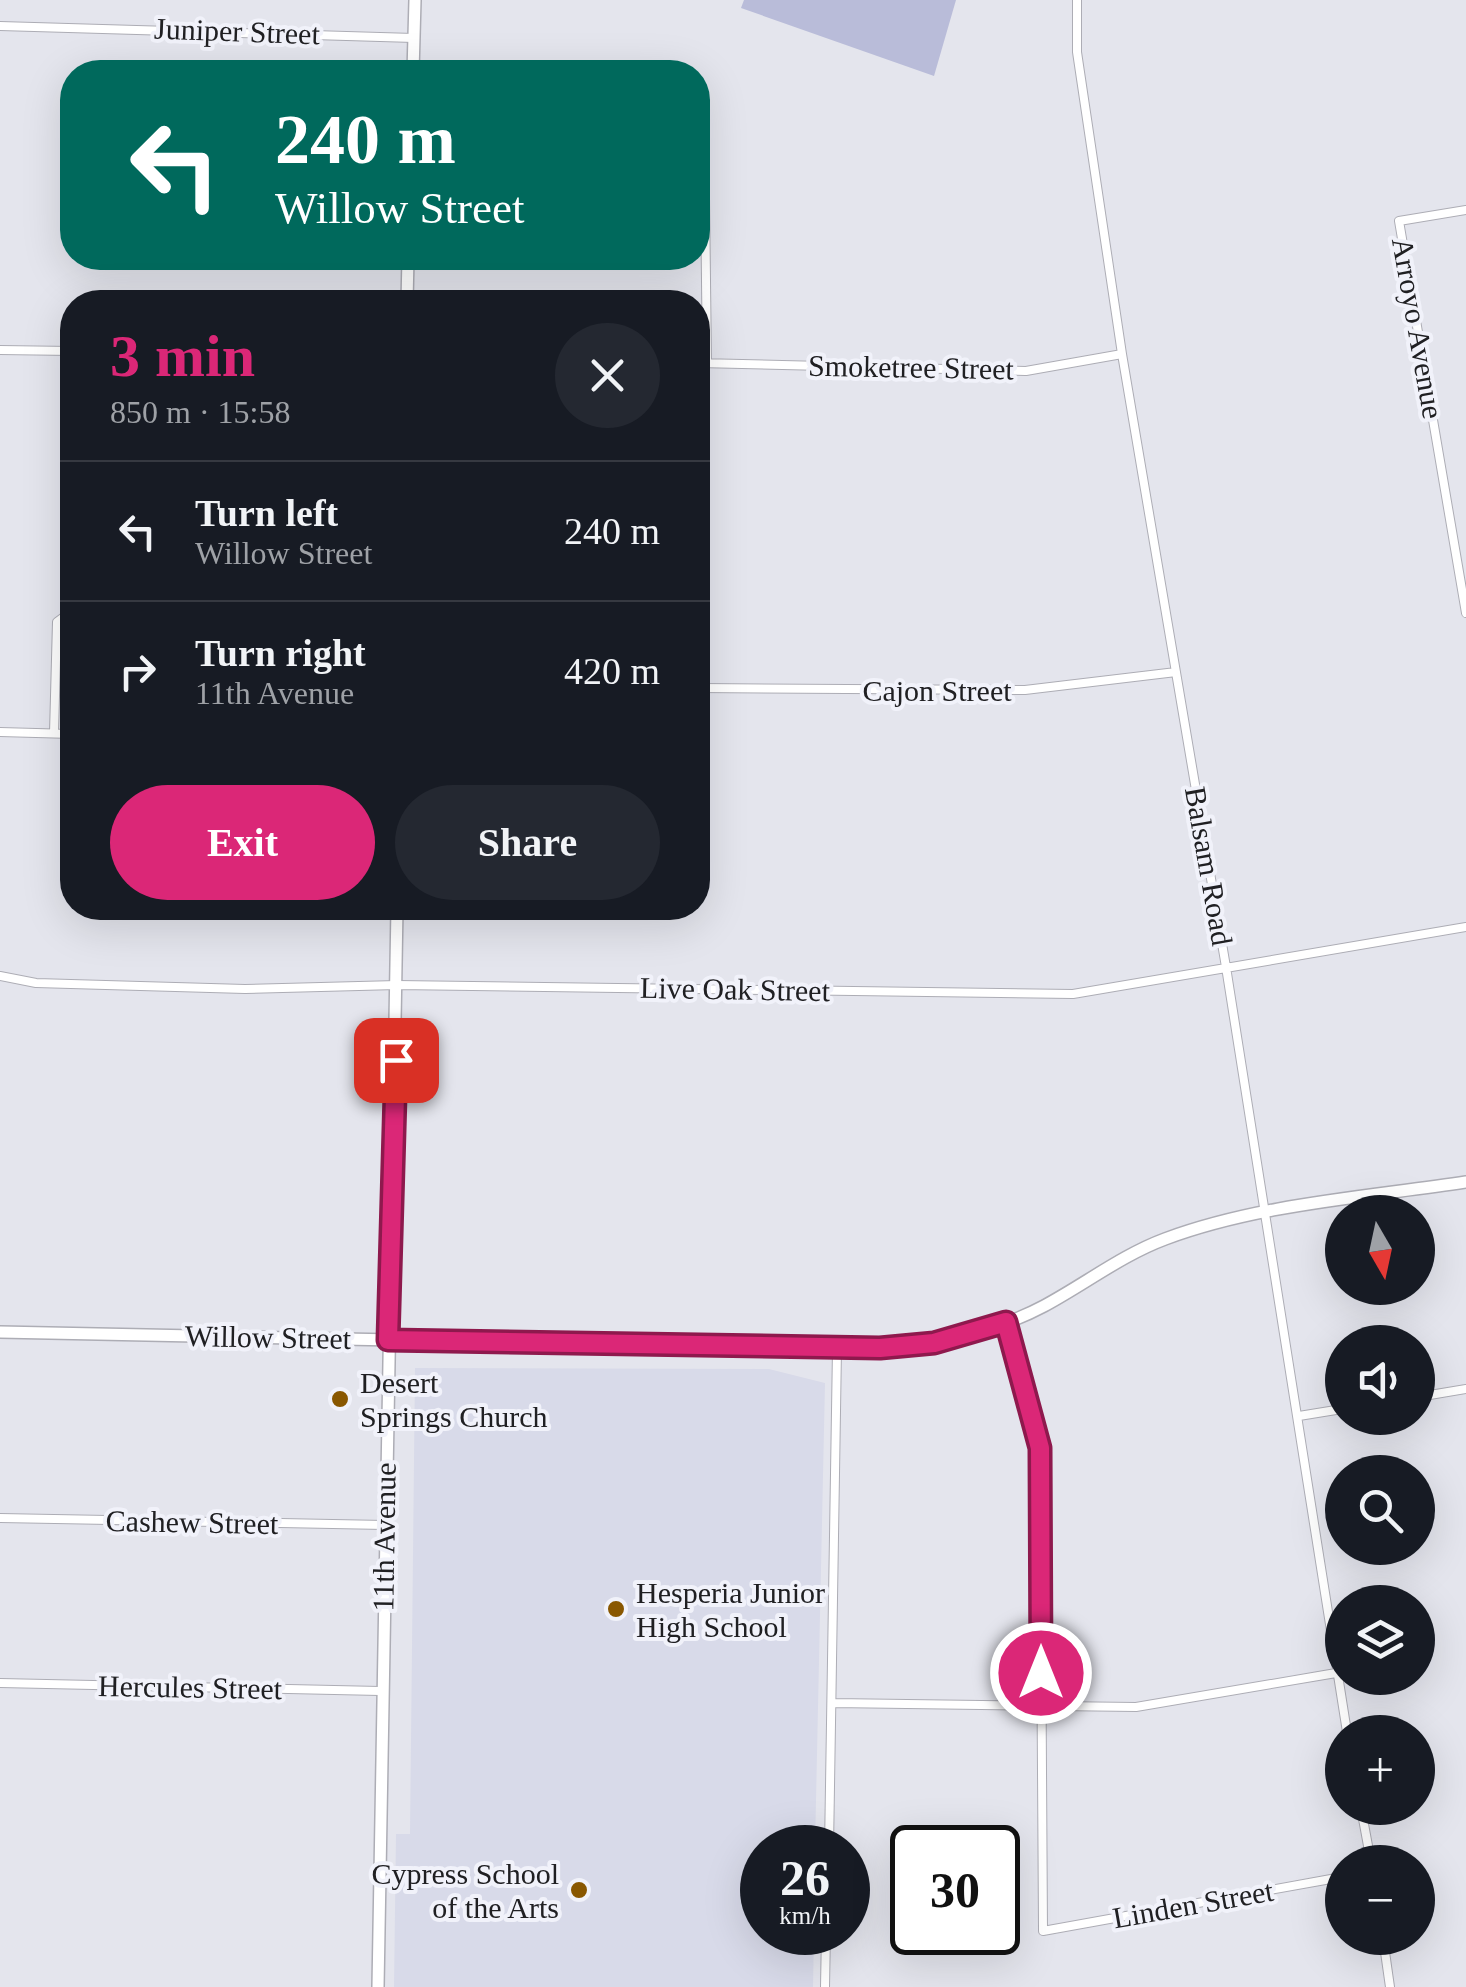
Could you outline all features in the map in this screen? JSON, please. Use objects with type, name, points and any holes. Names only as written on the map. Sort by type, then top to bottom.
[{"type":"street","points":[[414,60],[415,0]]},
{"type":"street","name":"Balsam Road","points":[[1077,0],[1077,52],[1122,354],[1226,967],[1325,1599]]},
{"type":"street","name":"Juniper Street","points":[[0,26],[414,38]]},
{"type":"street","name":"Arroyo Avenue","points":[[1466,210],[1399,221],[1466,614]]},
{"type":"street","points":[[0,350],[60,351]]},
{"type":"street","name":"Smoketree Street","points":[[710,363],[1026,370],[1122,354]]},
{"type":"street","points":[[54,733],[56,622],[60,619]]},
{"type":"street","name":"Cajon Street","points":[[710,688],[1025,690],[1176,672]]},
{"type":"street","points":[[0,732],[60,733]]},
{"type":"street","name":"11th Avenue","points":[[378,1987],[380,1692],[397,920]]},
{"type":"street","name":"Live Oak Street","points":[[0,976],[36,982],[245,989],[397,984],[1073,994],[1466,927]]},
{"type":"street","name":"Willow Street","points":[[0,1332],[836,1350],[934,1343],[1006,1322],[1162,1240],[1262,1214],[1466,1182]]},
{"type":"street","points":[[1006,1322],[1040,1448],[1042,1704]]},
{"type":"street","points":[[829,1825],[836,1350]]},
{"type":"street","points":[[1435,1394],[1466,1389]]},
{"type":"street","points":[[1298,1416],[1325,1412]]},
{"type":"street","name":"Cashew Street","points":[[0,1518],[385,1525]]},
{"type":"street","points":[[832,1703],[1136,1707],[1325,1675]]},
{"type":"street","name":"Hercules Street","points":[[0,1682],[380,1692]]},
{"type":"street","name":"Linden Street","points":[[1042,1704],[1044,1931],[1325,1880]]},
{"type":"street","points":[[825,1987],[826,1955]]},
{"type":"street","points":[[1385,1955],[1390,1987]]},
{"type":"shaded area","points":[[744,0],[956,0],[934,76],[741,8]]},
{"type":"shaded area","name":"Hesperia Junior High School","points":[[415,1368],[769,1369],[825,1383],[815,1825],[740,1825],[740,1955],[814,1955],[813,1987],[394,1987],[396,1834],[410,1834]]},
{"type":"place","name":"Desert Springs Church","points":[[340,1399]]},
{"type":"place","name":"Hesperia Junior High School","points":[[616,1609]]},
{"type":"place","name":"Cypress School of the Arts","points":[[579,1890]]},
{"type":"route","points":[[396,1060],[388,1340],[836,1350],[934,1343],[1006,1322],[1040,1448],[1041,1673]]}]
